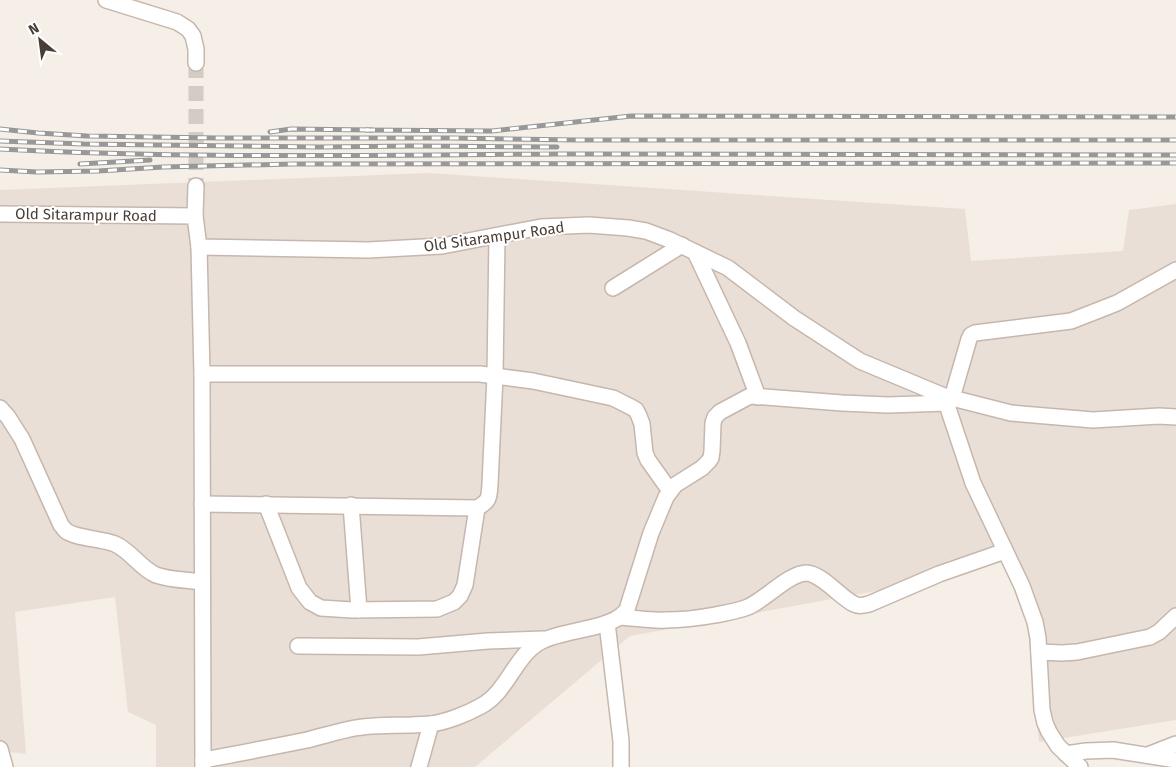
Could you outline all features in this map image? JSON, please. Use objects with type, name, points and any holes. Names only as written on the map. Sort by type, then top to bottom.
[{"type":"street","points":[[106,0],[177,22],[188,29],[193,36],[196,62]]},
{"type":"street","points":[[196,186],[195,216],[199,247],[202,374],[203,764],[355,728],[431,724],[469,712],[490,701],[526,653],[545,639],[614,620],[698,618],[727,613],[748,607],[791,578],[805,573],[813,574],[855,605],[861,606],[939,574],[1005,551]]},
{"type":"street","name":"Old Sitarampur Road","points":[[0,214],[195,216]]},
{"type":"street","name":"Old Sitarampur Road","points":[[199,247],[368,250],[442,246],[541,227],[589,225],[646,231],[688,248],[728,268],[794,318],[860,361],[948,399],[1011,413],[1093,420],[1160,416],[1176,417]]},
{"type":"street","points":[[202,504],[477,508],[484,504],[488,498],[490,484],[495,376],[497,236]]},
{"type":"street","points":[[613,288],[688,248],[738,343],[758,397]]},
{"type":"street","points":[[1080,767],[1058,746],[1045,723],[1042,710],[1038,638],[1035,622],[1022,586],[973,483],[948,399],[971,335],[1071,321],[1117,303],[1176,270]]},
{"type":"street","points":[[202,374],[480,374],[533,381],[612,398],[636,410],[640,416],[648,460],[670,491]]},
{"type":"street","points":[[614,620],[626,612],[651,533],[666,497],[683,479],[702,468],[708,462],[712,451],[713,423],[715,417],[720,412],[752,396],[888,405],[948,399]]},
{"type":"street","points":[[0,408],[22,439],[61,525],[67,531],[118,545],[147,570],[155,574],[202,582]]},
{"type":"street","points":[[266,504],[299,588],[310,602],[320,608],[359,610],[437,610],[447,606],[460,596],[465,585],[477,508]]},
{"type":"street","points":[[351,506],[359,610]]},
{"type":"street","points":[[1039,652],[1077,652],[1150,637],[1159,632],[1176,616]]},
{"type":"street","points":[[614,620],[621,767]]},
{"type":"street","points":[[298,646],[418,647],[488,641],[545,639]]},
{"type":"street","points":[[419,767],[431,724]]},
{"type":"street","points":[[1146,755],[1176,744]]},
{"type":"street","points":[[0,749],[5,767]]},
{"type":"street","points":[[1066,754],[1113,750],[1176,760]]},
{"type":"shaded area","points":[[428,173],[965,209],[971,261],[1123,251],[1129,210],[1176,204],[1176,720],[1039,742],[1027,620],[1002,561],[952,559],[898,587],[630,636],[475,767],[156,767],[156,725],[128,712],[115,597],[15,612],[26,754],[0,751],[0,190]]},
{"type":"tunnel","points":[[196,63],[196,186]]},
{"type":"railway","points":[[366,130],[492,131],[631,116],[1176,117]]},
{"type":"railway","points":[[0,129],[87,136],[217,138],[1176,140]]},
{"type":"railway","points":[[270,132],[291,129],[372,130]]},
{"type":"railway","points":[[0,141],[319,147],[557,147]]},
{"type":"railway","points":[[0,149],[280,156],[561,154],[1176,155]]},
{"type":"railway","points":[[80,164],[150,160]]},
{"type":"railway","points":[[0,170],[37,172],[98,171],[163,167],[293,164],[1176,163]]}]
